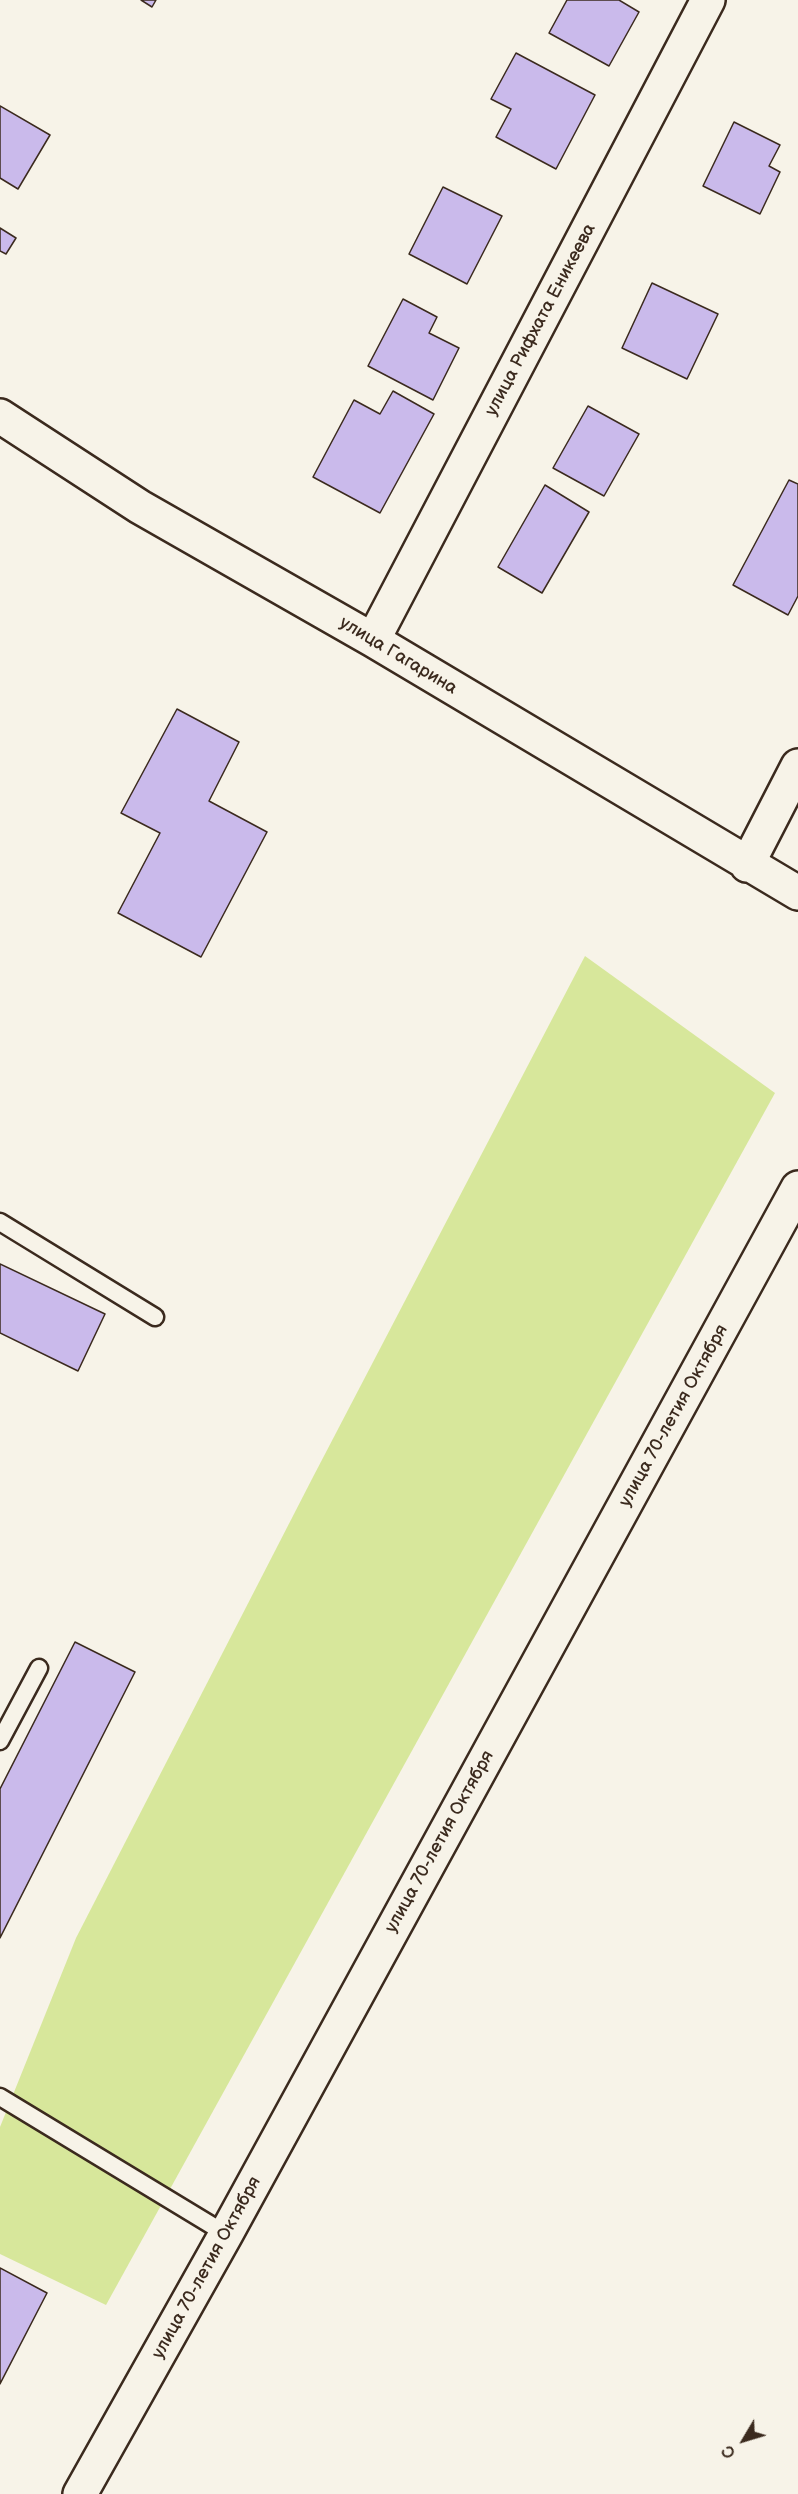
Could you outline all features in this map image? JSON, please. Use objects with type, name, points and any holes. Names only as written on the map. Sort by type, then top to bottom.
[{"type":"street","name":"улица Рифхата Еникеева","points":[[373,640],[708,0]]},
{"type":"street","name":"улица Гагарина","points":[[0,416],[140,507],[373,640],[747,865],[798,893]]},
{"type":"street","points":[[747,865],[798,766]]},
{"type":"street","name":"улица 70-летия Октября","points":[[80,2494],[226,2234],[798,1188]]},
{"type":"lane","points":[[0,1222],[155,1317]]},
{"type":"lane","points":[[0,1741],[39,1668]]},
{"type":"lane","points":[[0,2097],[226,2234]]},
{"type":"green space","points":[[585,956],[775,1093],[106,2305],[0,2254],[0,2127],[76,1938]]},
{"type":"building","points":[[141,0],[156,0],[152,7]]},
{"type":"building","points":[[567,0],[619,0],[639,12],[609,66],[549,33]]},
{"type":"building","points":[[516,53],[595,95],[556,169],[496,137],[511,109],[491,99]]},
{"type":"building","points":[[0,106],[50,135],[18,189],[0,178]]},
{"type":"building","points":[[734,122],[780,145],[769,166],[780,172],[760,214],[703,186]]},
{"type":"building","points":[[443,187],[502,216],[467,284],[409,254]]},
{"type":"building","points":[[0,228],[16,238],[6,254],[0,251]]},
{"type":"building","points":[[652,283],[718,314],[687,379],[622,348]]},
{"type":"building","points":[[403,299],[437,317],[429,333],[459,348],[433,400],[368,366]]},
{"type":"building","points":[[393,391],[434,414],[380,513],[313,477],[354,400],[380,414]]},
{"type":"building","points":[[588,406],[639,434],[604,496],[553,468]]},
{"type":"building","points":[[789,480],[798,484],[798,596],[788,615],[733,585]]},
{"type":"building","points":[[545,485],[589,512],[542,593],[498,567]]},
{"type":"building","points":[[177,709],[239,742],[209,801],[267,832],[201,957],[118,913],[160,833],[121,813]]},
{"type":"building","points":[[0,1264],[105,1314],[78,1371],[0,1333]]},
{"type":"building","points":[[75,1642],[135,1672],[0,1938],[0,1789]]},
{"type":"building","points":[[0,2268],[47,2293],[0,2384]]}]
